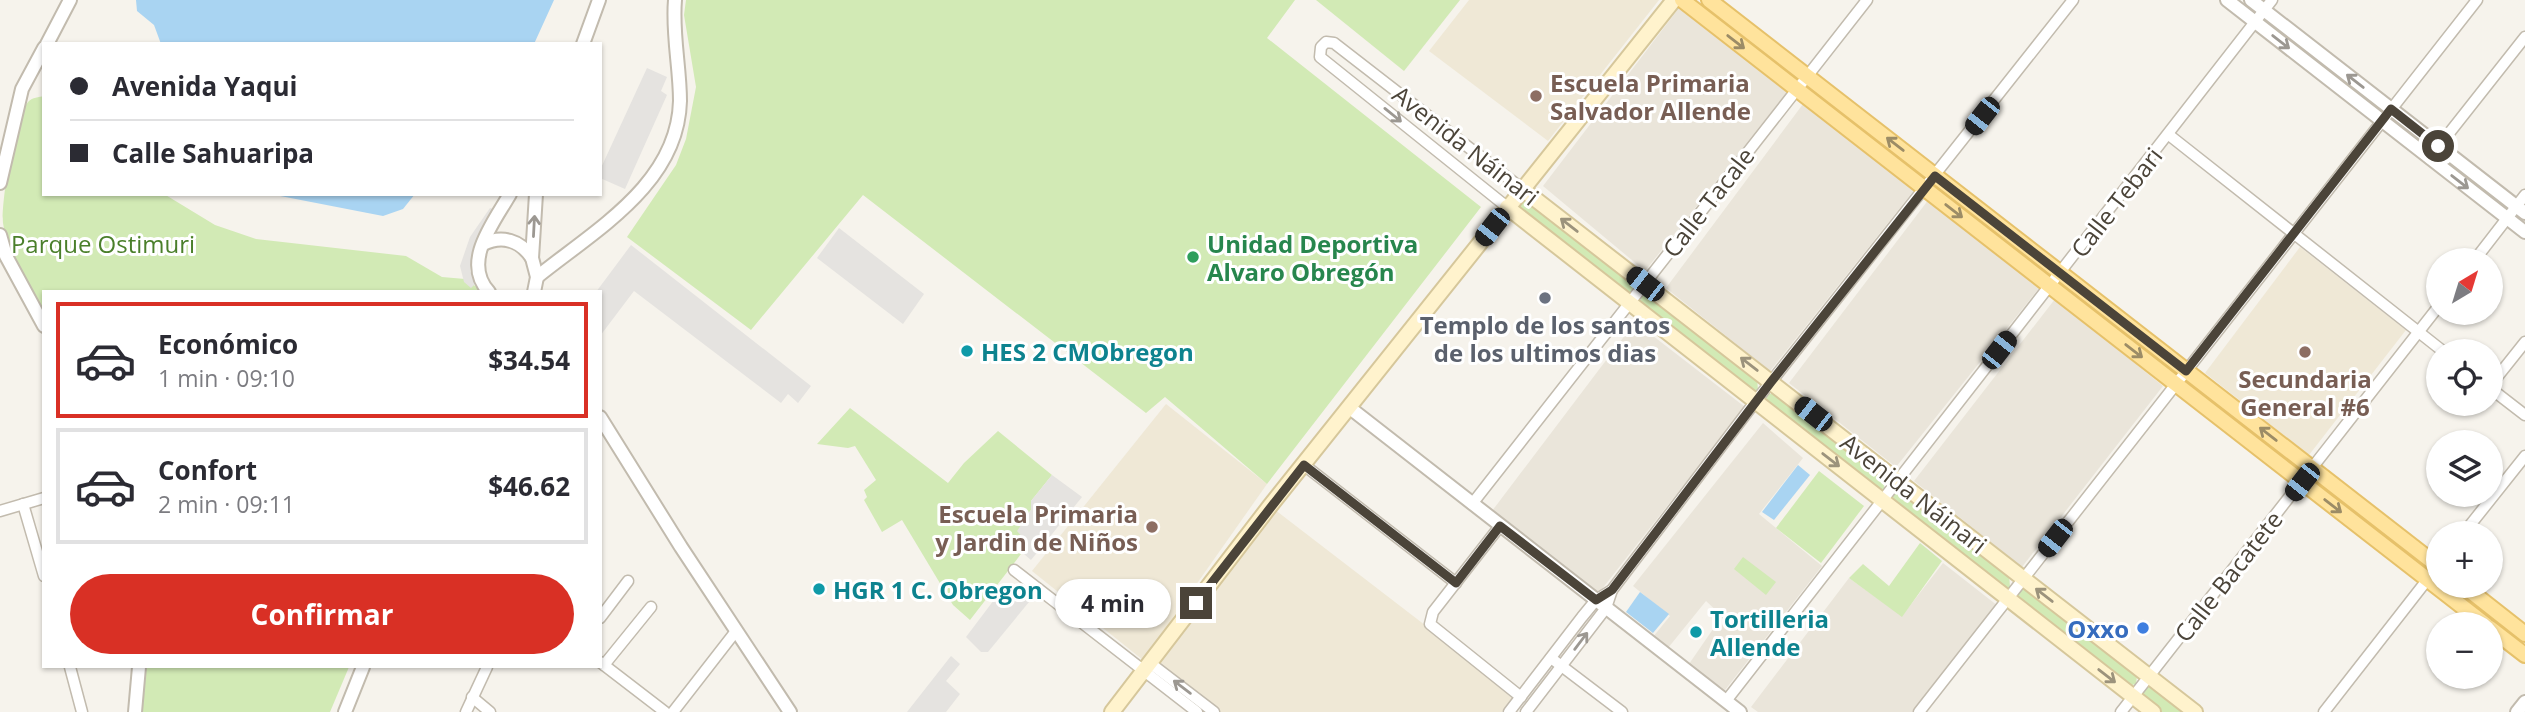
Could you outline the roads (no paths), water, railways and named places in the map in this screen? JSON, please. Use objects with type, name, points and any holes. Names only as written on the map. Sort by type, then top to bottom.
[{"type":"main road","points":[[1112,712],[1521,188],[1674,0]]},
{"type":"main road","points":[[1682,0],[2426,578]]},
{"type":"main road","points":[[1709,0],[2426,557]]},
{"type":"main road","name":"Avenida Náinari","points":[[1521,188],[2195,712]]},
{"type":"main road","name":"Avenida Náinari","points":[[1507,206],[2153,712]]},
{"type":"main road","points":[[2451,598],[2469,612]]},
{"type":"main road","points":[[2479,598],[2525,634]]},
{"type":"main road","points":[[2503,638],[2525,655]]},
{"type":"street","points":[[48,42],[70,0]]},
{"type":"street","points":[[584,42],[599,0]]},
{"type":"street","points":[[537,277],[638,194],[666,157],[673,140],[680,103],[674,36],[675,0]]},
{"type":"street","name":"Calle Tacale","points":[[1472,503],[1867,0]]},
{"type":"street","points":[[1509,712],[1552,658],[1601,604],[1755,402],[2073,0]]},
{"type":"street","points":[[2227,0],[2525,232]]},
{"type":"street","points":[[2251,0],[2268,5],[2391,109],[2521,210]]},
{"type":"street","points":[[1919,712],[2477,0]]},
{"type":"street","name":"Calle Tebari","points":[[1726,701],[2268,5]]},
{"type":"street","points":[[2438,146],[2525,37]]},
{"type":"street","name":"Avenida Náinari","points":[[1507,206],[1320,57],[1323,44],[1334,43],[1521,188]]},
{"type":"street","points":[[0,183],[22,89],[42,52]]},
{"type":"street","points":[[2169,135],[2427,339]]},
{"type":"street","points":[[2484,248],[2507,218],[2521,210],[2525,195]]},
{"type":"street","points":[[488,290],[478,274],[477,258],[509,196]]},
{"type":"street","points":[[534,290],[537,277],[532,258],[536,196]]},
{"type":"street","points":[[0,235],[6,256],[42,322]]},
{"type":"street","points":[[482,244],[496,239],[510,240],[523,247],[532,258]]},
{"type":"street","name":"Calle Bacatete","points":[[2122,712],[2426,322]]},
{"type":"street","points":[[2503,370],[2525,342]]},
{"type":"street","points":[[2503,397],[2525,415]]},
{"type":"street","points":[[1350,408],[1740,712]]},
{"type":"street","points":[[602,420],[790,712]]},
{"type":"street","points":[[2473,521],[2525,456]]},
{"type":"street","points":[[1304,465],[1456,583]]},
{"type":"street","points":[[0,512],[42,499]]},
{"type":"street","points":[[23,504],[42,569]]},
{"type":"street","points":[[1500,526],[1433,612],[1430,624],[1521,697]]},
{"type":"street","points":[[1013,570],[1214,712]]},
{"type":"street","points":[[2324,712],[2426,580]]},
{"type":"street","points":[[602,615],[628,581]]},
{"type":"street","points":[[1526,712],[1563,666],[1601,604]]},
{"type":"street","points":[[651,607],[602,664],[665,712]]},
{"type":"street","points":[[673,712],[736,631]]},
{"type":"street","points":[[1552,658],[1622,712]]},
{"type":"street","points":[[1147,667],[1197,712]]},
{"type":"street","points":[[70,668],[82,712]]},
{"type":"street","points":[[135,712],[139,668]]},
{"type":"street","points":[[345,712],[363,668]]},
{"type":"street","points":[[466,712],[486,668]]},
{"type":"street","points":[[472,697],[490,712]]},
{"type":"street","points":[[2517,712],[2525,702]]},
{"type":"water","points":[[136,0],[554,0],[535,42],[160,42],[154,25],[137,11]]},
{"type":"water","points":[[280,196],[413,196],[403,209],[383,216]]},
{"type":"water","points":[[1798,465],[1810,475],[1774,520],[1762,512]]},
{"type":"water","points":[[1640,592],[1669,614],[1653,633],[1626,612]]},
{"type":"place","name":"Escuela Primaria Salvador Allende","points":[[1536,96]]},
{"type":"place","name":"Unidad Deportiva Alvaro Obregón","points":[[1193,257]]},
{"type":"place","name":"Templo de los santos de los ultimos dias","points":[[1545,298]]},
{"type":"place","name":"HES 2 CMObregon","points":[[967,351]]},
{"type":"place","name":"Secundaria General #6","points":[[2305,352]]},
{"type":"place","name":"Escuela Primaria y Jardin de Niños","points":[[1152,527]]},
{"type":"place","name":"HGR 1 C. Obregon","points":[[819,589]]},
{"type":"place","name":"Oxxo","points":[[2143,628]]},
{"type":"place","name":"Tortilleria Allende","points":[[1696,632]]},
{"type":"park label","name":"Parque Ostimuri","points":[[103,243]]}]
